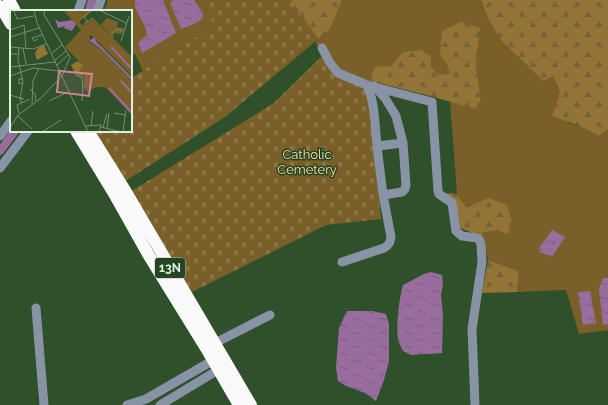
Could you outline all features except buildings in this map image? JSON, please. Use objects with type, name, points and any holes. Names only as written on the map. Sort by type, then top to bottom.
[{"type":"highway","points":[[9,0],[5,10],[10,22]]},
{"type":"highway","name":"13N","points":[[77,132],[239,405]]},
{"type":"highway","name":"13N","points":[[89,132],[126,192],[251,405]]},
{"type":"street","points":[[78,10],[82,0]]},
{"type":"street","points":[[98,10],[101,0]]},
{"type":"street","points":[[322,48],[330,63],[338,73],[370,86],[432,102],[439,194],[452,203],[456,231],[458,234],[477,238],[480,241],[482,262],[472,329],[475,405]]},
{"type":"street","points":[[370,86],[385,98],[396,116],[402,143],[406,185],[405,189],[402,192],[383,195]]},
{"type":"street","points":[[342,262],[384,248],[390,242],[370,86]]},
{"type":"street","points":[[0,136],[10,122]]},
{"type":"street","points":[[0,168],[27,132]]},
{"type":"street","points":[[378,146],[402,143]]},
{"type":"street","points":[[36,308],[44,405]]},
{"type":"street","points":[[215,343],[270,315]]},
{"type":"street","points":[[127,405],[146,400],[215,365]]},
{"type":"street","points":[[160,405],[215,365]]},
{"type":"green space","points":[[108,0],[201,0],[215,26],[143,71],[135,54],[132,55],[132,10],[104,10]]},
{"type":"green space","points":[[201,0],[291,0],[318,39],[225,117],[124,182],[94,132],[132,132],[132,77],[215,26]]},
{"type":"green space","points":[[291,0],[342,0],[330,29],[318,39]]},
{"type":"green space","points":[[342,0],[480,0],[488,19],[519,57],[543,81],[553,75],[560,93],[568,123],[580,126],[599,136],[608,129],[608,330],[579,334],[566,290],[517,292],[519,271],[488,260],[482,233],[497,230],[488,198],[469,206],[463,203],[457,194],[450,101],[475,109],[481,100],[476,65],[480,28],[440,54],[450,73],[439,75],[431,67],[420,50],[403,52],[390,67],[372,72],[371,81],[367,87],[335,72],[315,42],[330,29]]},
{"type":"green space","points":[[480,0],[608,0],[608,129],[599,136],[580,126],[552,116],[560,93],[553,76],[543,81],[502,41],[488,19]]},
{"type":"green space","points":[[461,22],[480,28],[476,65],[481,100],[475,109],[371,81],[372,72],[378,65],[390,67],[403,52],[420,50],[431,56],[431,67],[439,75],[450,73],[440,54],[442,31]]},
{"type":"green space","name":"Catholic Cemetery","points":[[323,55],[335,72],[367,87],[381,219],[326,225],[192,292],[130,192],[274,103]]},
{"type":"green space","points":[[443,193],[457,194],[463,203],[469,206],[488,198],[507,205],[512,222],[508,234],[497,230],[482,233],[483,237],[460,228]]},
{"type":"green space","points":[[488,260],[519,271],[517,292],[482,293]]},
{"type":"water","points":[[135,0],[163,0],[176,33],[142,53],[138,43],[147,35],[145,27],[135,7]]},
{"type":"water","points":[[174,0],[194,0],[203,13],[202,19],[181,29],[170,3]]},
{"type":"water","points":[[552,230],[565,237],[552,257],[540,252],[539,248]]},
{"type":"water","points":[[431,272],[442,275],[442,353],[411,355],[403,351],[399,344],[397,333],[399,304],[403,285]]},
{"type":"water","points":[[603,278],[608,278],[608,324],[603,325],[599,289]]},
{"type":"water","points":[[590,291],[596,323],[583,325],[578,292]]},
{"type":"water","points":[[347,311],[372,311],[386,314],[389,324],[389,361],[376,401],[365,393],[346,386],[338,381],[336,368],[339,328]]},
{"type":"waterway","points":[[89,10],[92,0]]},
{"type":"waterway","points":[[0,151],[14,132]]}]
